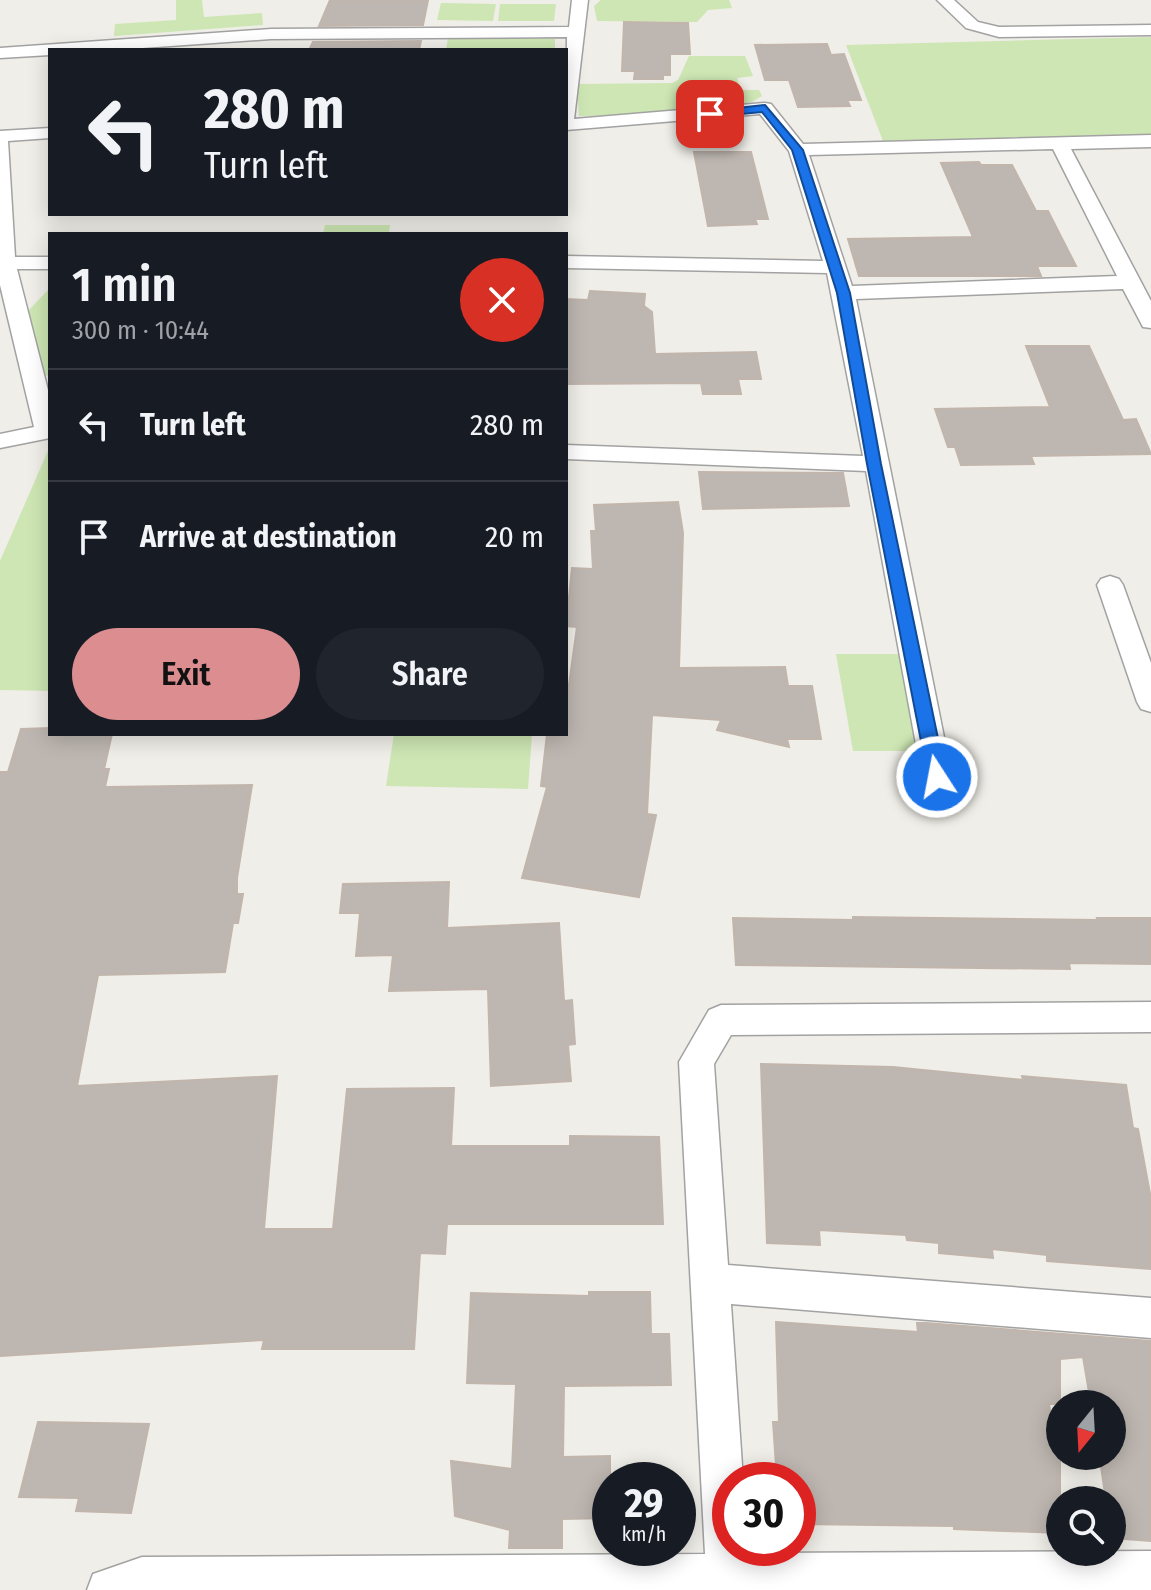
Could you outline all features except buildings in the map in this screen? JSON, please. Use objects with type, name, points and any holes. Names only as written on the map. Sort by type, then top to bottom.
[{"type":"street","points":[[568,96],[580,0]]},
{"type":"street","points":[[945,0],[972,25],[999,32],[1151,30]]},
{"type":"street","points":[[71,48],[271,34],[574,32]]},
{"type":"street","points":[[0,53],[48,50]]},
{"type":"street","points":[[568,125],[765,108],[798,150],[844,293],[874,464],[937,777]]},
{"type":"street","points":[[0,136],[48,133]]},
{"type":"street","points":[[798,150],[1151,141]]},
{"type":"street","points":[[0,142],[3,264],[48,432],[0,441]]},
{"type":"street","points":[[1059,143],[1151,322]]},
{"type":"street","points":[[568,262],[835,267]]},
{"type":"street","points":[[3,264],[48,263]]},
{"type":"street","points":[[844,293],[1130,282]]},
{"type":"street","points":[[568,452],[874,464]]},
{"type":"street","points":[[1110,585],[1151,702]]},
{"type":"street","points":[[729,1582],[696,1062],[721,1020],[1151,1017]]},
{"type":"street","points":[[710,1283],[1151,1318]]},
{"type":"street","points":[[109,1590],[142,1579],[415,1584],[729,1582],[1151,1573]]},
{"type":"green space","points":[[176,0],[202,0],[204,17],[262,13],[263,25],[114,36],[115,24],[176,20]]},
{"type":"green space","points":[[601,0],[729,0],[732,8],[708,10],[697,22],[597,21],[594,6]]},
{"type":"green space","points":[[441,3],[496,4],[493,21],[437,20]]},
{"type":"green space","points":[[500,4],[556,4],[554,21],[498,21]]},
{"type":"green space","points":[[1151,37],[1151,134],[883,141],[846,45]]},
{"type":"green space","points":[[448,38],[555,39],[555,48],[446,48]]},
{"type":"green space","points":[[689,56],[745,56],[753,76],[737,78],[741,90],[759,90],[762,96],[752,102],[670,115],[579,116],[577,84],[672,83],[678,80]]},
{"type":"green space","points":[[325,225],[390,225],[389,232],[323,232]]},
{"type":"green space","points":[[48,290],[48,376],[41,375],[27,312]]},
{"type":"green space","points":[[48,451],[48,691],[0,690],[0,561]]},
{"type":"green space","points":[[836,654],[899,654],[920,751],[853,751]]},
{"type":"green space","points":[[394,736],[532,736],[528,789],[386,786]]},
{"type":"route","points":[[710,114],[765,108],[798,150],[844,293],[874,464],[937,777]]}]
